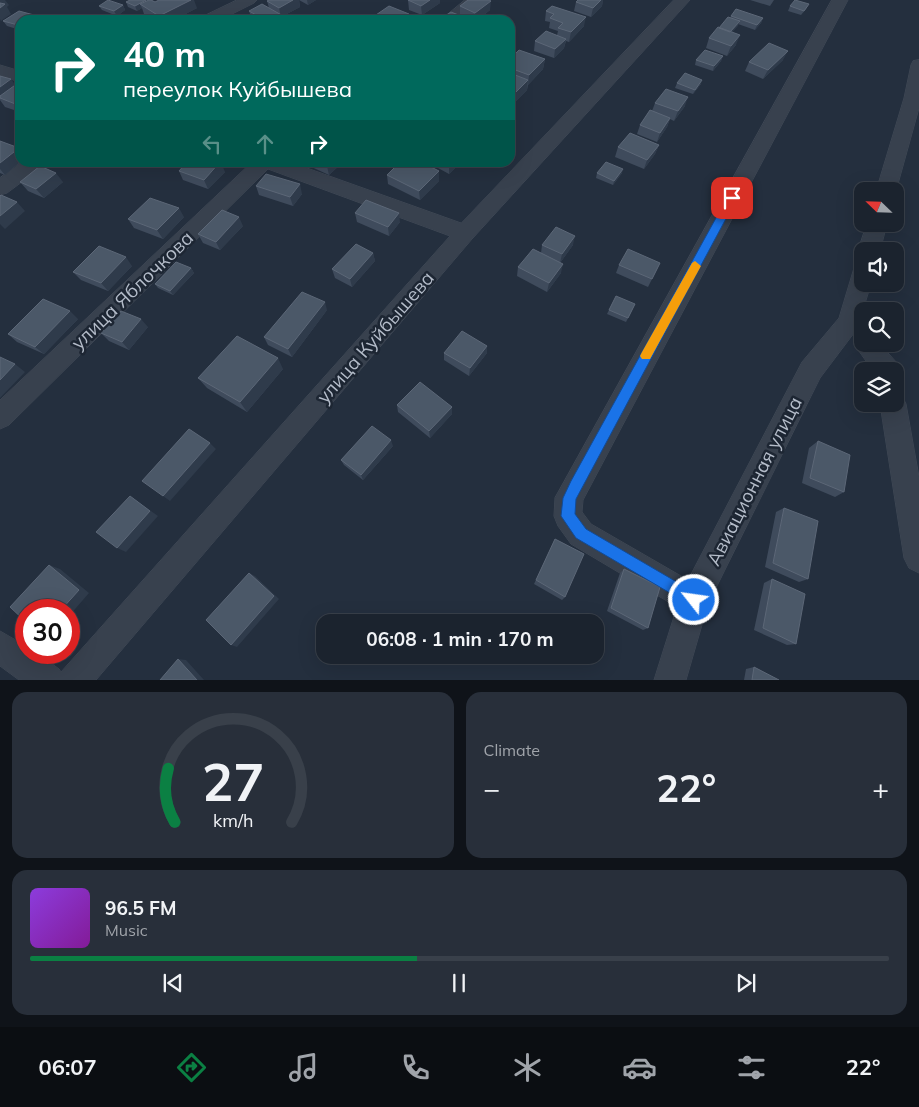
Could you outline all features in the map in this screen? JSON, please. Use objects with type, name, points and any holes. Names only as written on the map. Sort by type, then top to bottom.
[{"type":"street","points":[[218,15],[249,0]]},
{"type":"street","points":[[456,15],[475,0]]},
{"type":"street","name":"улица Куйбышева","points":[[74,680],[465,234],[682,0]]},
{"type":"street","points":[[694,600],[581,534],[568,516],[569,498],[840,0]]},
{"type":"street","points":[[889,182],[913,98],[919,65]]},
{"type":"street","points":[[0,188],[28,167]]},
{"type":"street","name":"улица Яблочкова","points":[[0,416],[259,167]]},
{"type":"street","points":[[283,167],[465,234]]},
{"type":"street","name":"Авиационная улица","points":[[670,680],[694,600],[811,370],[854,333]]},
{"type":"street","points":[[873,352],[881,362]]},
{"type":"street","points":[[895,412],[919,558]]},
{"type":"street","points":[[0,647],[48,680]]},
{"type":"building","points":[[108,0],[123,5],[114,11],[99,6]]},
{"type":"building","points":[[130,0],[146,0],[135,6],[126,2]]},
{"type":"building","points":[[149,0],[155,2],[159,0],[191,0],[161,15],[157,15],[140,4]]},
{"type":"building","points":[[293,0],[279,8],[267,1]]},
{"type":"building","points":[[408,0],[430,0],[421,6]]},
{"type":"building","points":[[468,0],[491,1],[475,13],[460,6]]},
{"type":"building","points":[[578,0],[601,0],[593,8],[576,2]]},
{"type":"building","points":[[795,0],[809,4],[804,11],[790,6]]},
{"type":"building","points":[[262,4],[281,15],[256,15],[249,11]]},
{"type":"building","points":[[389,6],[409,14],[408,15],[376,15]]},
{"type":"building","points":[[552,6],[586,17],[571,32],[558,28],[563,23],[550,18],[554,14],[546,11]]},
{"type":"building","points":[[736,9],[763,18],[757,25],[731,16]]},
{"type":"building","points":[[19,11],[34,15],[15,15],[15,24],[3,21]]},
{"type":"building","points":[[451,12],[458,15],[446,15]]},
{"type":"building","points":[[728,17],[740,21],[730,32],[719,28]]},
{"type":"building","points":[[718,27],[740,35],[731,46],[709,38]]},
{"type":"building","points":[[546,31],[566,39],[555,49],[535,41]]},
{"type":"building","points":[[769,43],[788,51],[768,70],[749,62]]},
{"type":"building","points":[[519,50],[545,59],[529,75],[515,70],[515,54]]},
{"type":"building","points":[[705,50],[723,56],[714,66],[696,60]]},
{"type":"building","points":[[685,73],[702,80],[695,90],[677,83]]},
{"type":"building","points":[[515,75],[528,80],[515,93]]},
{"type":"building","points":[[0,76],[11,79],[0,87]]},
{"type":"building","points":[[15,85],[15,104],[0,98],[0,96]]},
{"type":"building","points":[[666,89],[688,97],[678,111],[655,103]]},
{"type":"building","points":[[650,110],[670,118],[660,133],[640,125]]},
{"type":"building","points":[[630,133],[659,145],[647,160],[618,147]]},
{"type":"building","points":[[0,141],[15,147],[15,151],[0,163]]},
{"type":"building","points":[[606,162],[623,169],[614,181],[597,173]]},
{"type":"building","points":[[39,167],[56,173],[36,189],[20,182]]},
{"type":"building","points":[[183,167],[216,167],[204,180],[179,171]]},
{"type":"building","points":[[395,167],[431,167],[439,171],[419,191],[387,175]]},
{"type":"building","points":[[266,174],[300,184],[290,197],[256,186]]},
{"type":"building","points":[[0,196],[17,202],[0,216]]},
{"type":"building","points":[[150,198],[179,208],[157,230],[128,219]]},
{"type":"building","points":[[366,200],[399,213],[388,227],[355,213]]},
{"type":"building","points":[[222,210],[239,217],[216,242],[198,234]]},
{"type":"building","points":[[556,227],[575,236],[562,254],[542,245]]},
{"type":"building","points":[[356,244],[373,253],[350,279],[332,269]]},
{"type":"building","points":[[99,246],[126,257],[101,283],[73,272]]},
{"type":"building","points":[[533,249],[563,264],[549,283],[518,267]]},
{"type":"building","points":[[628,249],[660,263],[652,279],[619,265]]},
{"type":"building","points":[[176,262],[191,268],[170,291],[155,284]]},
{"type":"building","points":[[302,292],[325,302],[288,349],[264,337]]},
{"type":"building","points":[[616,296],[635,304],[628,318],[609,310]]},
{"type":"building","points":[[43,299],[70,311],[35,347],[8,334]]},
{"type":"building","points":[[121,311],[141,319],[122,342],[101,333]]},
{"type":"building","points":[[462,331],[487,346],[470,368],[444,353]]},
{"type":"building","points":[[237,336],[278,358],[240,402],[198,378]]},
{"type":"building","points":[[0,357],[15,364],[0,380]]},
{"type":"building","points":[[420,382],[452,407],[429,431],[397,405]]},
{"type":"building","points":[[372,426],[391,440],[361,475],[341,460]]},
{"type":"building","points":[[189,429],[210,443],[163,496],[142,481]]},
{"type":"building","points":[[818,441],[850,455],[844,492],[810,478]]},
{"type":"building","points":[[130,496],[150,511],[117,548],[96,532]]},
{"type":"building","points":[[784,508],[818,521],[808,579],[773,563]]},
{"type":"building","points":[[555,539],[584,554],[565,597],[536,580]]},
{"type":"building","points":[[49,565],[79,590],[71,599],[17,599]]},
{"type":"building","points":[[624,569],[660,587],[648,628],[611,608]]},
{"type":"building","points":[[249,573],[274,596],[231,645],[206,620]]},
{"type":"building","points":[[772,579],[805,594],[796,644],[763,628]]},
{"type":"building","points":[[15,602],[15,612],[10,607]]},
{"type":"building","points":[[178,659],[197,680],[160,680]]},
{"type":"building","points":[[754,667],[779,680],[752,680]]},
{"type":"slow traffic","points":[[646,356],[695,266]]},
{"type":"route","points":[[694,600],[581,534],[568,516],[569,498],[732,198]]}]
